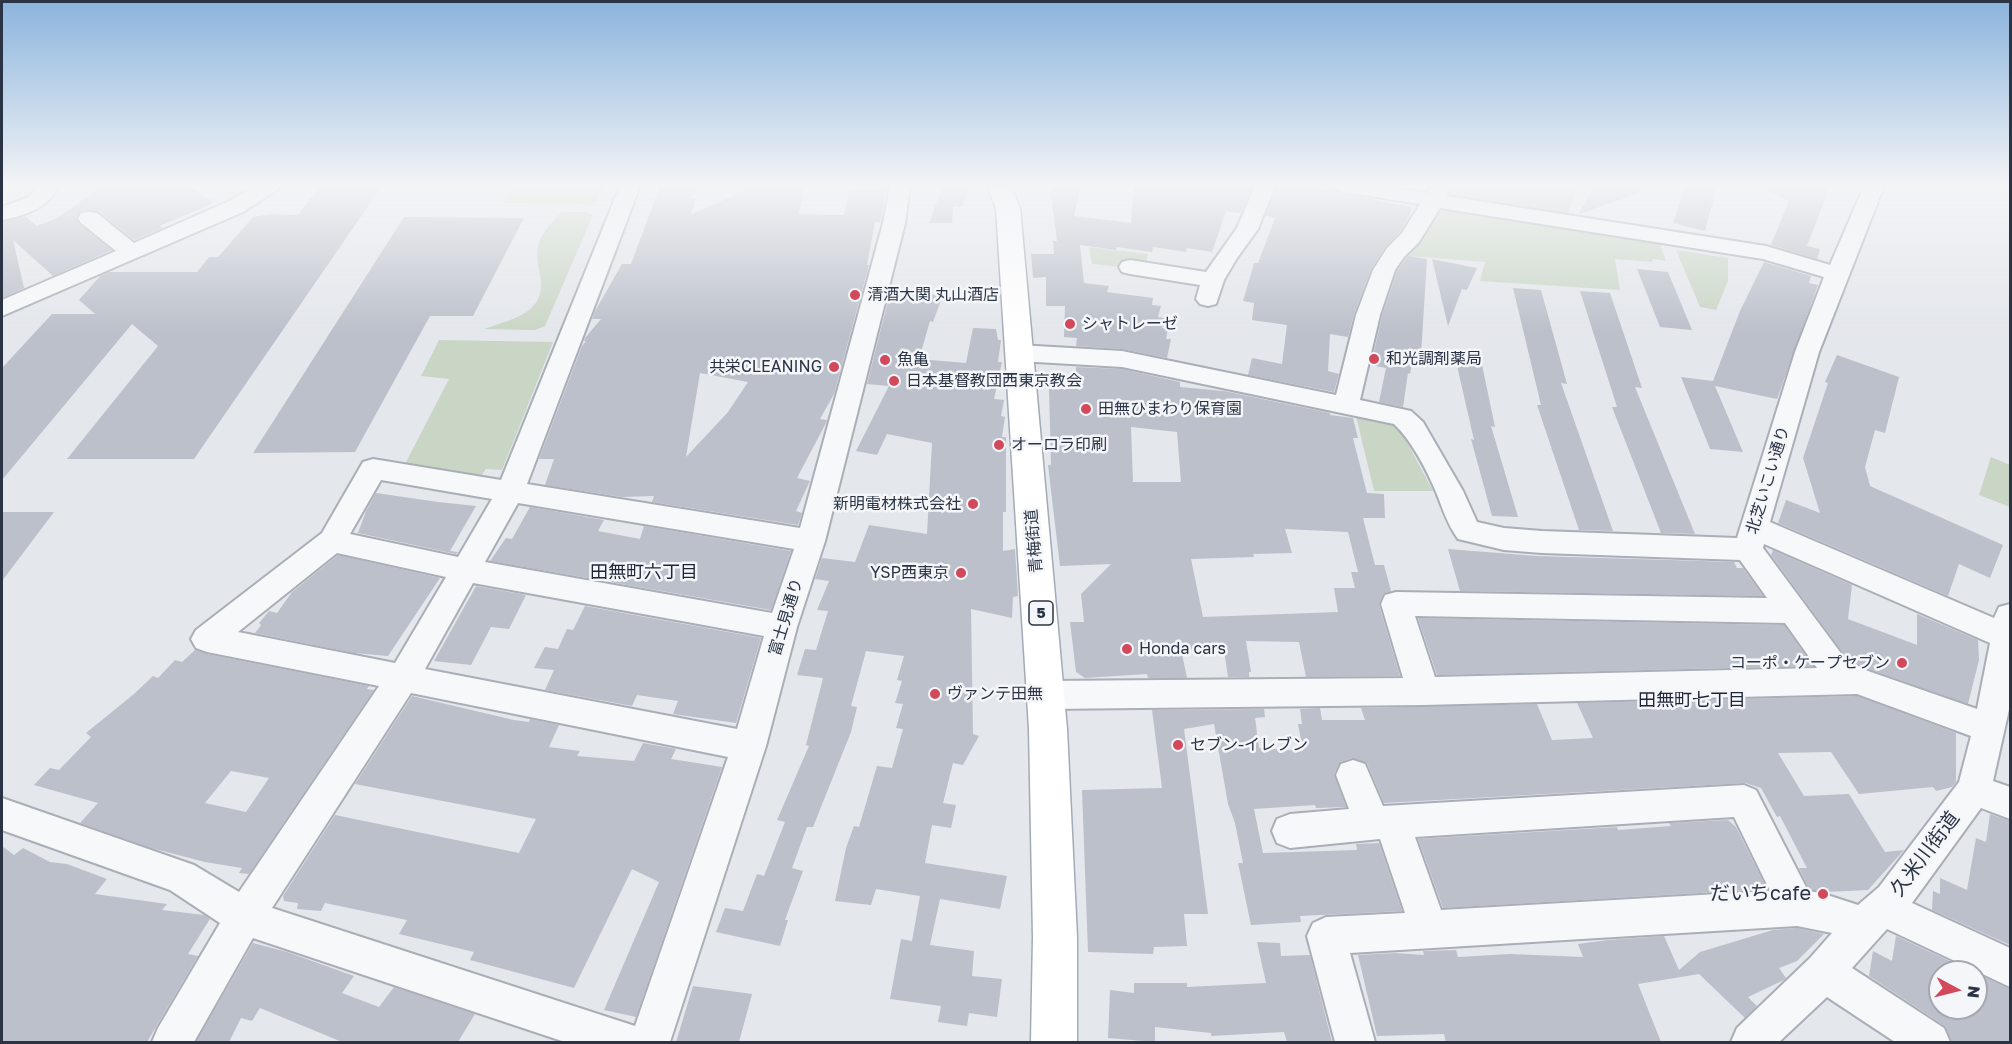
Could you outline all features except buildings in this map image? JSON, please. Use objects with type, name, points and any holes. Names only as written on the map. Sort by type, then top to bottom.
[{"type":"main road","name":"青梅街道","points":[[1010,235],[1047,695],[1055,855],[1054,1042]]},
{"type":"street","points":[[110,235],[132,252]]},
{"type":"street","points":[[2,309],[172,235]]},
{"type":"street","points":[[172,1042],[244,917],[403,678],[512,491],[611,235]]},
{"type":"street","name":"富士見通り","points":[[650,1042],[749,746],[782,627],[811,541],[891,235]]},
{"type":"street","points":[[1130,267],[1211,290],[1226,257],[1243,235]]},
{"type":"street","points":[[1346,406],[1368,315],[1384,270],[1395,253],[1412,235]]},
{"type":"street","points":[[1665,235],[1766,253],[1837,274]]},
{"type":"street","name":"北芝いこい通り","points":[[1854,235],[1807,352],[1751,538],[1792,612],[1835,669],[1857,681],[1990,728]]},
{"type":"street","points":[[1019,353],[1122,359],[1402,417],[1414,428],[1449,491],[1461,522],[1468,531],[1480,536],[1542,542],[1751,538],[2009,627]]},
{"type":"street","points":[[749,746],[207,639],[332,541],[373,469],[811,541]]},
{"type":"street","points":[[332,541],[466,570],[782,627]]},
{"type":"street","points":[[1423,691],[1396,604],[1792,612]]},
{"type":"street","name":"久米川街道","points":[[1751,1042],[1824,972],[1873,917],[1892,900],[1974,789],[1990,728],[2009,627]]},
{"type":"street","points":[[1047,695],[1423,691],[1857,681]]},
{"type":"street","points":[[1353,775],[1382,823],[1429,929]]},
{"type":"street","points":[[1974,789],[2010,803]]},
{"type":"street","points":[[1290,831],[1382,823],[1743,801],[1797,908]]},
{"type":"street","points":[[2,814],[181,877],[244,917],[624,1042]]},
{"type":"street","points":[[1355,1042],[1326,936],[1797,908],[1873,917],[2010,968]]},
{"type":"street","points":[[1824,972],[1930,1042]]},
{"type":"green space","points":[[543,235],[584,235],[545,326],[535,330],[484,329],[518,317],[535,304],[540,295],[541,284],[537,258],[539,242]]},
{"type":"green space","points":[[1423,235],[1602,235],[1660,244],[1666,261],[1615,259],[1620,290],[1480,281],[1485,262],[1408,256]]},
{"type":"green space","points":[[1089,247],[1148,254],[1145,266],[1130,268],[1092,264]]},
{"type":"green space","points":[[1676,250],[1728,258],[1728,281],[1716,310],[1700,307]]},
{"type":"green space","points":[[439,340],[553,342],[502,470],[486,469],[481,476],[404,466],[449,379],[421,376]]},
{"type":"green space","points":[[1355,412],[1399,427],[1433,491],[1374,491]]},
{"type":"green space","points":[[1991,457],[2010,465],[2010,507],[1979,495]]},
{"type":"place","name":"清酒大関 丸山酒店","points":[[855,295]]},
{"type":"place","name":"シャトレーゼ","points":[[1070,324]]},
{"type":"place","name":"和光調剤薬局","points":[[1374,359]]},
{"type":"place","name":"魚亀","points":[[885,360]]},
{"type":"place","name":"共栄CLEANING","points":[[834,367]]},
{"type":"place","name":"日本基督教団西東京教会","points":[[894,381]]},
{"type":"place","name":"田無ひまわり保育園","points":[[1086,409]]},
{"type":"place","name":"オーロラ印刷","points":[[999,445]]},
{"type":"place","name":"新明電材株式会社","points":[[973,504]]},
{"type":"place","name":"YSP西東京","points":[[961,573]]},
{"type":"place","name":"Honda cars","points":[[1127,649]]},
{"type":"place","name":"コーポ・ケープセブン","points":[[1902,663]]},
{"type":"place","name":"ヴァンテ田無","points":[[935,694]]},
{"type":"place","name":"セブン-イレブン","points":[[1178,745]]},
{"type":"place","name":"だいちcafe","points":[[1823,894]]},
{"type":"district","name":"田無町六丁目","points":[[644,572]]},
{"type":"district","name":"田無町七丁目","points":[[1692,700]]}]
